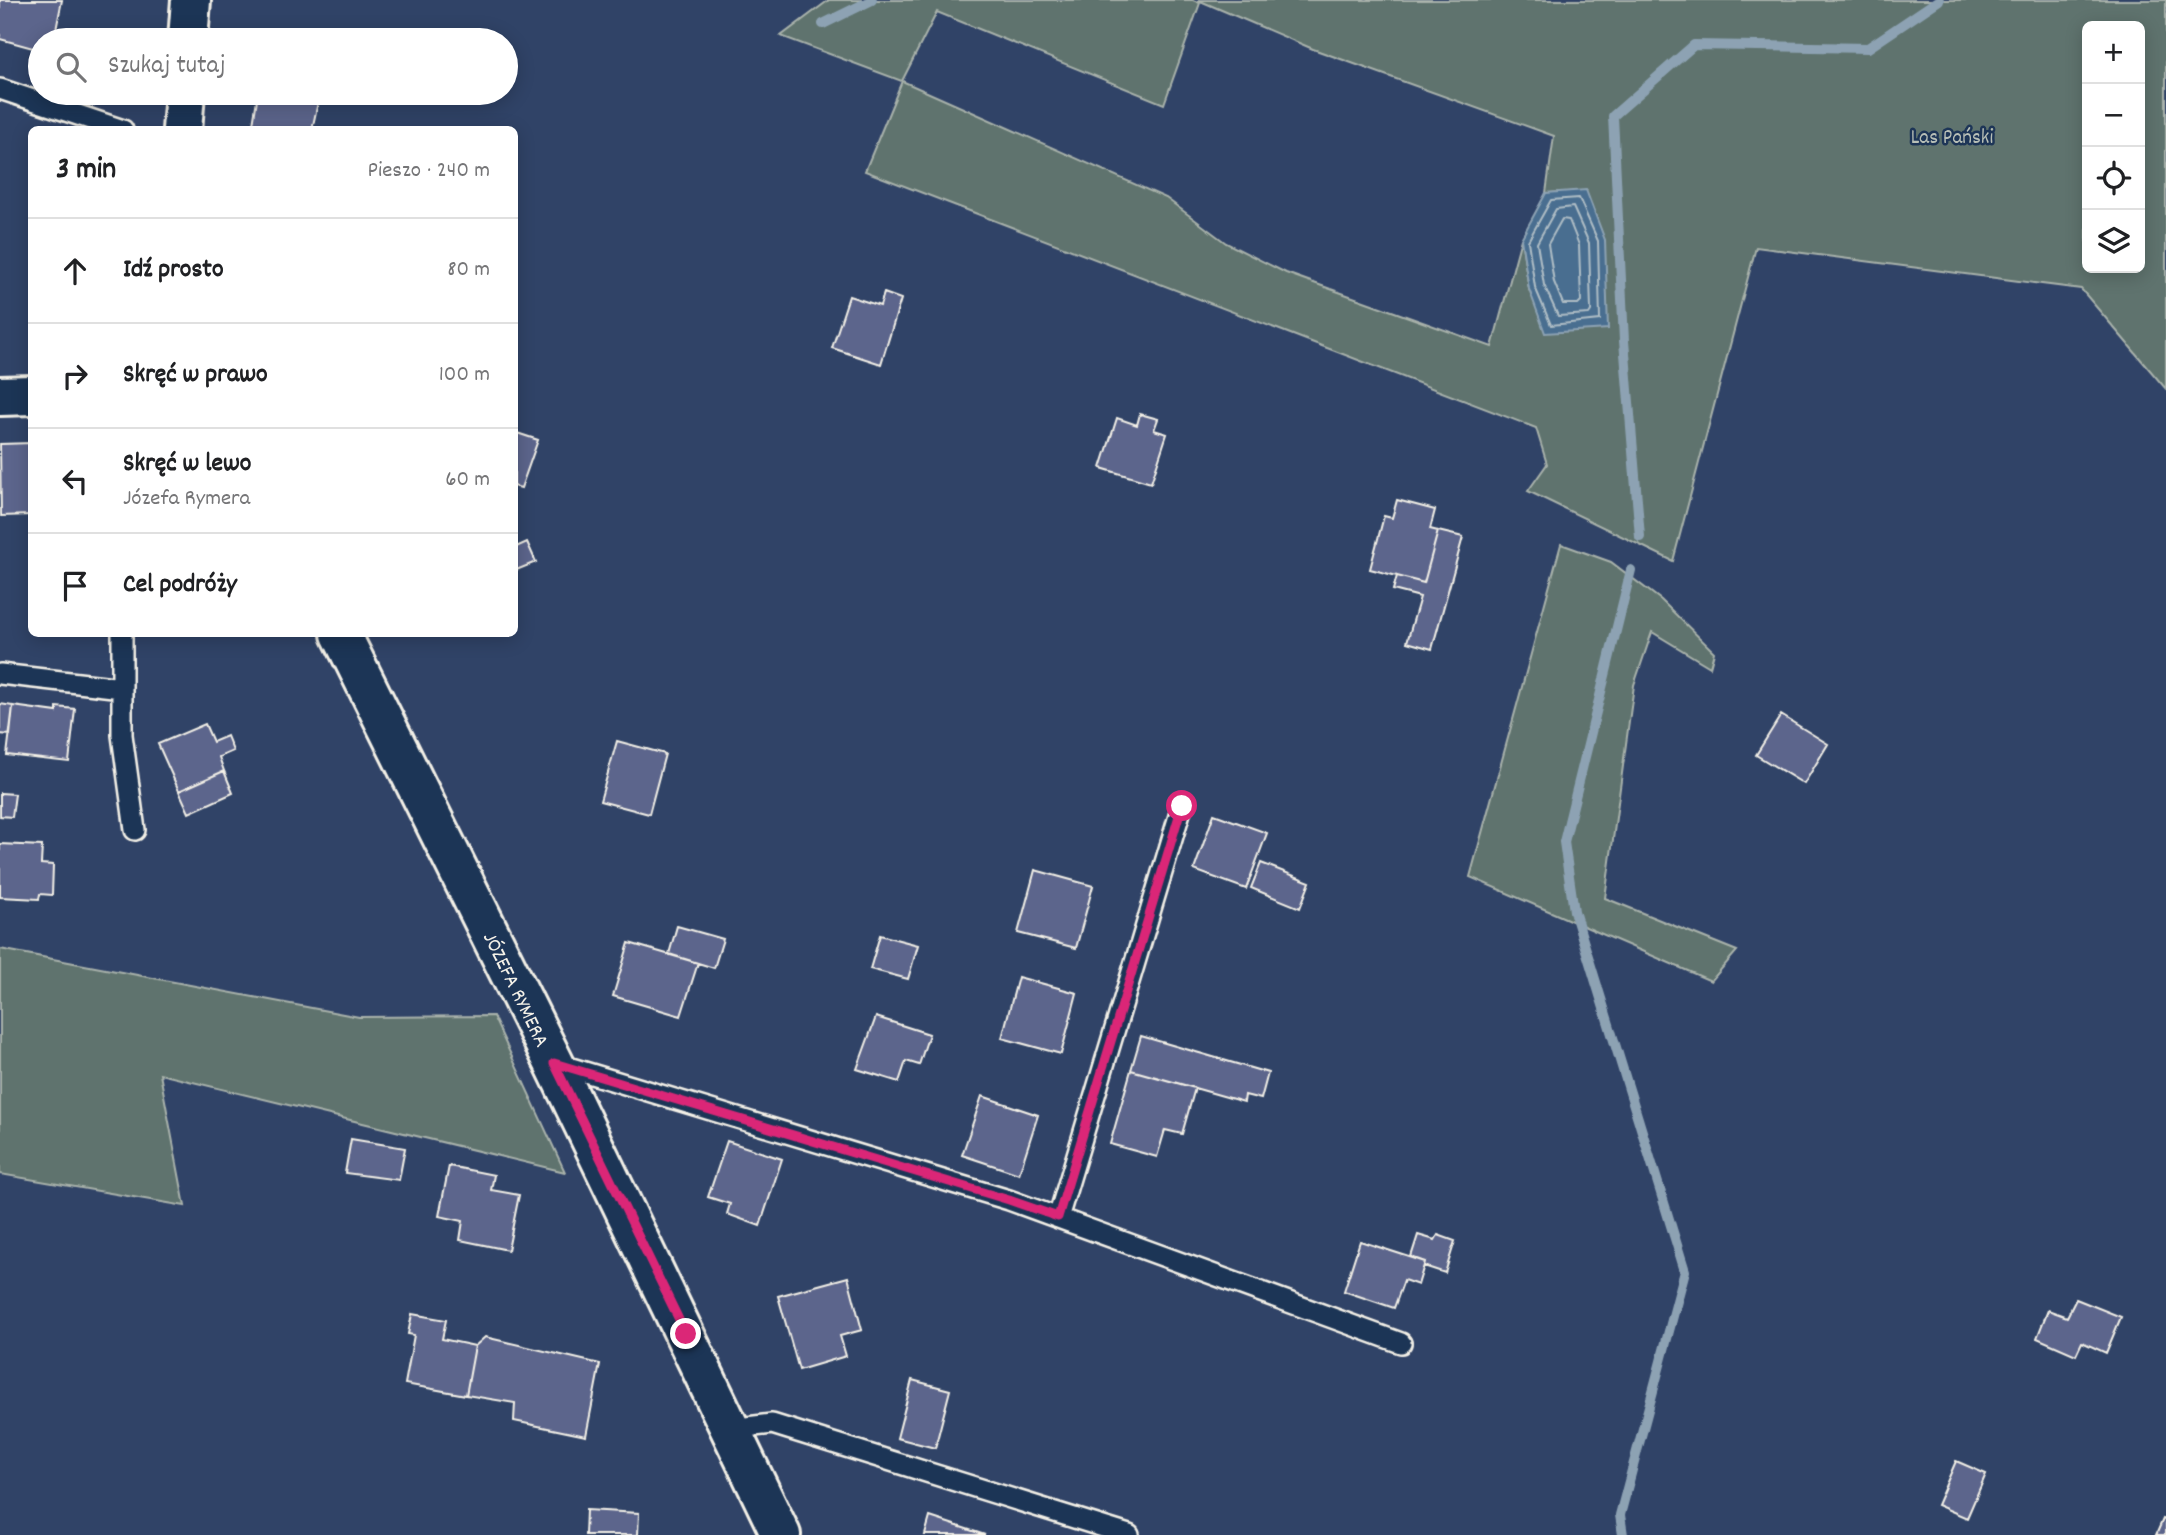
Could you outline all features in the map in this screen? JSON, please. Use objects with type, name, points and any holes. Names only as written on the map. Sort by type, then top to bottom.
[{"type":"street","points":[[189,28],[191,0]]},
{"type":"street","points":[[182,126],[183,105]]},
{"type":"street","points":[[0,396],[28,395]]},
{"type":"street","name":"JÓZEFA RYMERA","points":[[342,637],[554,1063],[781,1535]]},
{"type":"lane","points":[[0,89],[28,98]]},
{"type":"lane","points":[[48,105],[111,126]]},
{"type":"lane","points":[[122,637],[122,735],[135,830]]},
{"type":"lane","points":[[0,674],[122,688]]},
{"type":"lane","points":[[1058,1217],[1182,806]]},
{"type":"lane","points":[[554,1063],[1009,1200],[1401,1343]]},
{"type":"lane","points":[[730,1429],[772,1423],[1129,1535]]},
{"type":"green space","points":[[829,0],[1193,0],[1200,3],[1164,104],[937,12],[902,81],[781,36]]},
{"type":"green space","name":"Las Pański","points":[[1198,0],[2166,0],[2166,389],[2081,289],[1756,247],[1673,561],[1528,491],[1547,464],[1536,428],[865,171],[902,81],[1166,198],[1226,243],[1286,273],[1492,347],[1521,239],[1529,289],[1586,191],[1546,193],[1554,136],[1313,49]]},
{"type":"green space","points":[[1561,544],[1611,562],[1661,600],[1714,652],[1710,667],[1652,632],[1634,685],[1605,898],[1737,951],[1711,981],[1470,877]]},
{"type":"green space","points":[[0,949],[359,1017],[493,1016],[565,1172],[160,1074],[185,1206],[0,1174]]},
{"type":"water","points":[[1586,190],[1605,240],[1608,329],[1545,333],[1529,289],[1521,239],[1546,193]]},
{"type":"building","points":[[0,0],[62,0],[56,28],[28,28],[28,47],[0,39]]},
{"type":"building","points":[[256,105],[317,105],[313,126],[253,126]]},
{"type":"building","points":[[884,293],[901,299],[881,364],[832,348],[849,296],[880,306]]},
{"type":"building","points":[[1140,414],[1158,419],[1154,430],[1167,434],[1151,483],[1101,468],[1117,418],[1137,425]]},
{"type":"building","points":[[518,433],[538,440],[521,488],[518,487]]},
{"type":"building","points":[[28,443],[28,515],[1,516],[0,444]]},
{"type":"building","points":[[1397,500],[1435,510],[1430,529],[1438,531],[1424,583],[1370,569],[1384,516],[1392,518]]},
{"type":"building","points":[[1438,531],[1463,537],[1432,649],[1407,642],[1420,597],[1393,590],[1397,576],[1424,583]]},
{"type":"building","points":[[527,542],[536,562],[518,569],[518,546]]},
{"type":"building","points":[[0,704],[13,706],[10,735],[0,734]]},
{"type":"building","points":[[13,706],[57,712],[57,707],[75,709],[69,762],[7,755]]},
{"type":"building","points":[[1781,715],[1828,744],[1804,784],[1756,755]]},
{"type":"building","points":[[205,724],[213,742],[227,736],[233,751],[219,757],[224,771],[179,791],[158,744]]},
{"type":"building","points":[[617,741],[665,754],[649,814],[600,801]]},
{"type":"building","points":[[224,771],[233,793],[189,813],[179,791]]},
{"type":"building","points":[[0,793],[15,794],[12,817],[0,816]]},
{"type":"building","points":[[1214,814],[1267,833],[1246,889],[1194,870]]},
{"type":"building","points":[[0,844],[42,846],[41,864],[53,865],[52,895],[40,894],[39,899],[0,897]]},
{"type":"building","points":[[1261,863],[1310,882],[1300,908],[1251,888]]},
{"type":"building","points":[[1035,870],[1093,886],[1076,948],[1018,933]]},
{"type":"building","points":[[677,926],[723,939],[714,968],[669,954]]},
{"type":"building","points":[[880,935],[918,945],[908,979],[870,969]]},
{"type":"building","points":[[629,943],[698,963],[681,1016],[613,996]]},
{"type":"building","points":[[1018,977],[1077,993],[1061,1054],[1002,1038]]},
{"type":"building","points":[[876,1017],[929,1034],[919,1065],[906,1061],[899,1082],[857,1069]]},
{"type":"building","points":[[1141,1036],[1268,1073],[1261,1099],[1245,1095],[1244,1102],[1131,1070]]},
{"type":"building","points":[[1131,1070],[1195,1088],[1182,1134],[1165,1130],[1157,1157],[1110,1144]]},
{"type":"building","points":[[982,1096],[1038,1115],[1019,1174],[962,1155]]},
{"type":"building","points":[[351,1139],[405,1148],[399,1180],[345,1173]]},
{"type":"building","points":[[727,1141],[782,1159],[760,1226],[727,1214],[730,1204],[708,1197]]},
{"type":"building","points":[[449,1166],[494,1175],[491,1190],[519,1195],[508,1250],[460,1240],[463,1221],[439,1216]]},
{"type":"building","points":[[1418,1235],[1435,1240],[1438,1235],[1455,1241],[1445,1273],[1424,1266],[1425,1262],[1411,1257]]},
{"type":"building","points":[[1360,1241],[1425,1262],[1418,1285],[1404,1280],[1394,1308],[1344,1291]]},
{"type":"building","points":[[848,1277],[862,1330],[840,1336],[846,1356],[799,1370],[778,1296]]},
{"type":"building","points":[[2076,1299],[2121,1317],[2106,1353],[2082,1342],[2076,1355],[2037,1338],[2048,1310],[2067,1317]]},
{"type":"building","points":[[412,1314],[446,1320],[442,1339],[475,1346],[466,1395],[405,1384],[414,1335],[408,1334]]},
{"type":"building","points":[[485,1337],[600,1364],[586,1436],[514,1421],[515,1403],[466,1395],[475,1346]]},
{"type":"building","points":[[912,1380],[950,1390],[935,1448],[897,1438]]},
{"type":"building","points":[[1956,1461],[1986,1474],[1967,1518],[1937,1505]]},
{"type":"building","points":[[586,1510],[639,1513],[638,1535],[585,1535]]},
{"type":"building","points":[[930,1517],[985,1535],[925,1535]]},
{"type":"building","points":[[2163,1519],[2166,1520],[2166,1535],[2156,1535]]},
{"type":"waterway","points":[[823,24],[872,0]]},
{"type":"waterway","points":[[1640,537],[1624,341],[1613,116],[1694,45],[1868,48],[1939,0]]},
{"type":"waterway","points":[[1623,1535],[1620,1515],[1685,1271],[1574,911],[1564,842],[1631,570]]},
{"type":"route","points":[[686,1334],[554,1063],[1058,1217],[1182,806]]}]
